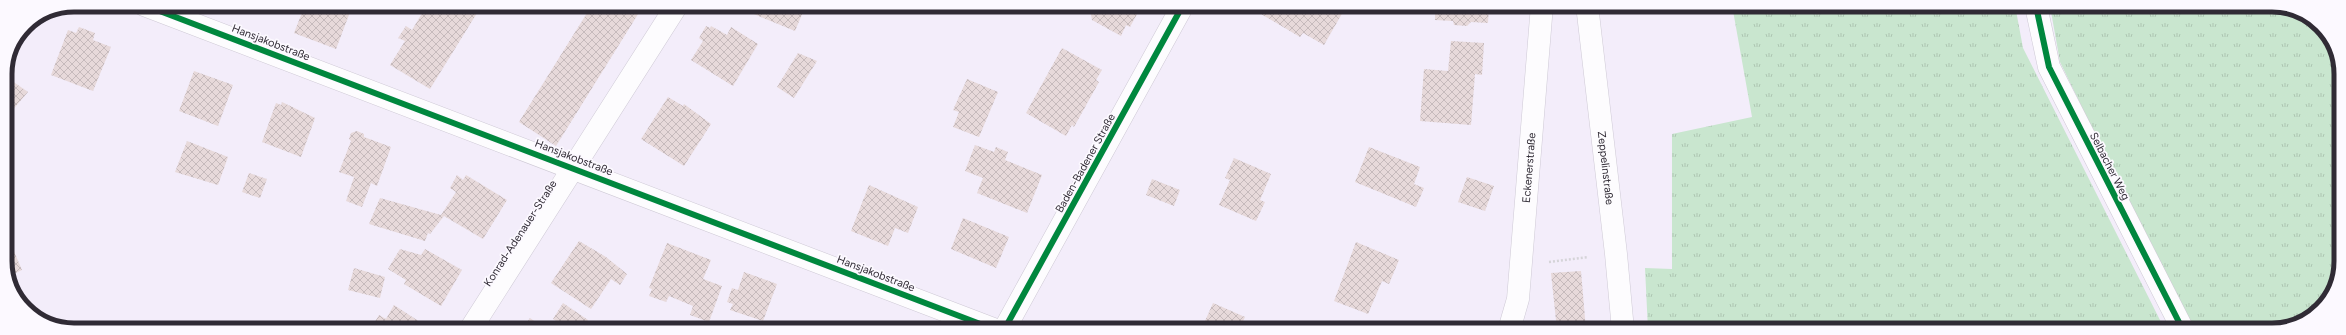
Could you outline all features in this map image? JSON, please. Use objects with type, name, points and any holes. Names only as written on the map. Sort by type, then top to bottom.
[{"type":"street","name":"Hansjakobstraße","points":[[163,12],[575,168],[978,323]]},
{"type":"street","name":"Konrad-Adenauer-Straße","points":[[474,323],[556,192],[575,168],[673,12]]},
{"type":"street","name":"Baden-Badener Straße","points":[[1008,323],[1179,12]]},
{"type":"street","name":"Eckenerstraße","points":[[1511,323],[1518,299],[1541,12]]},
{"type":"street","name":"Zeppelinstraße","points":[[1588,12],[1616,254],[1622,323]]},
{"type":"street","name":"Selbacher Weg","points":[[2037,12],[2049,67],[2179,323]]},
{"type":"path","points":[[1520,265],[1616,254]]},
{"type":"green space","points":[[1733,12],[2016,12],[2023,48],[2161,323],[1648,323],[1645,268],[1672,269],[1672,134],[1752,117]]},
{"type":"green space","points":[[2051,12],[2272,12],[2288,14],[2306,22],[2313,27],[2326,43],[2333,62],[2334,261],[2331,281],[2328,288],[2313,308],[2292,320],[2272,323],[2191,323],[2168,284],[2060,62]]},
{"type":"building","points":[[302,12],[350,12],[336,49],[294,33]]},
{"type":"building","points":[[423,12],[478,12],[430,89],[390,65],[405,41],[398,38],[406,26],[412,30]]},
{"type":"building","points":[[588,12],[639,12],[556,146],[519,122]]},
{"type":"building","points":[[749,12],[803,12],[795,31]]},
{"type":"building","points":[[1090,12],[1138,12],[1130,27],[1126,25],[1121,36],[1092,20]]},
{"type":"building","points":[[1258,12],[1343,12],[1324,45],[1303,33],[1300,37]]},
{"type":"building","points":[[1435,12],[1489,12],[1488,23],[1471,22],[1467,26],[1454,25],[1453,21],[1435,20]]},
{"type":"building","points":[[706,26],[710,28],[711,26],[727,35],[731,27],[758,44],[733,86],[691,60],[703,41],[699,38]]},
{"type":"building","points":[[79,27],[95,33],[93,40],[111,47],[93,91],[51,75],[68,30],[76,33]]},
{"type":"building","points":[[1451,41],[1484,43],[1482,75],[1475,74],[1471,125],[1420,121],[1424,69],[1448,71]]},
{"type":"building","points":[[1062,48],[1102,70],[1096,80],[1099,82],[1074,127],[1072,125],[1066,136],[1026,113]]},
{"type":"building","points":[[798,53],[817,61],[794,98],[777,87]]},
{"type":"building","points":[[194,71],[233,85],[218,126],[179,111]]},
{"type":"building","points":[[967,79],[998,92],[979,137],[953,127],[959,112],[953,110]]},
{"type":"building","points":[[12,81],[28,92],[12,111]]},
{"type":"building","points":[[668,97],[683,106],[684,104],[711,124],[684,166],[641,139]]},
{"type":"building","points":[[282,102],[315,118],[301,157],[262,142],[276,103],[281,105]]},
{"type":"building","points":[[357,131],[364,134],[364,137],[391,147],[377,186],[371,183],[362,207],[346,201],[354,177],[339,172],[351,141],[349,139],[351,133]]},
{"type":"building","points":[[187,141],[228,157],[218,185],[175,172]]},
{"type":"building","points":[[975,145],[994,152],[996,147],[1008,152],[1005,160],[1042,175],[1027,213],[977,193],[983,178],[965,171]]},
{"type":"building","points":[[1369,147],[1420,167],[1414,184],[1424,188],[1416,207],[1355,182]]},
{"type":"building","points":[[1234,158],[1271,174],[1260,200],[1265,202],[1256,221],[1219,205],[1230,180],[1225,178]]},
{"type":"building","points":[[249,173],[267,179],[260,198],[242,192]]},
{"type":"building","points":[[457,175],[463,180],[466,175],[507,200],[483,239],[444,216],[430,234],[428,233],[425,241],[369,224],[380,198],[441,215],[456,192],[450,188]]},
{"type":"building","points":[[1467,177],[1494,186],[1485,211],[1458,202]]},
{"type":"building","points":[[1152,179],[1180,190],[1174,206],[1146,195]]},
{"type":"building","points":[[869,185],[918,207],[908,233],[895,228],[888,246],[851,231]]},
{"type":"building","points":[[963,218],[1009,237],[996,268],[951,249]]},
{"type":"building","points":[[579,241],[606,257],[627,274],[620,285],[611,279],[591,309],[551,283]]},
{"type":"building","points":[[1356,242],[1399,260],[1389,284],[1382,281],[1368,314],[1334,301]]},
{"type":"building","points":[[667,243],[711,260],[703,279],[722,286],[709,322],[690,315],[693,306],[669,296],[666,302],[649,296],[652,289],[649,288]]},
{"type":"building","points":[[12,249],[13,249],[22,270],[13,274]]},
{"type":"building","points":[[400,249],[421,255],[425,249],[462,270],[441,306],[404,284],[406,280],[388,269]]},
{"type":"building","points":[[354,268],[385,277],[380,298],[348,290]]},
{"type":"building","points":[[1581,271],[1585,323],[1556,323],[1551,273]]},
{"type":"building","points":[[744,272],[777,284],[763,321],[730,310],[733,304],[727,302],[732,288],[738,290]]},
{"type":"building","points":[[563,303],[588,320],[586,323],[559,323],[553,319]]},
{"type":"building","points":[[1213,303],[1245,317],[1242,323],[1204,323]]},
{"type":"building","points":[[394,305],[420,322],[374,323],[379,315],[386,319]]},
{"type":"building","points":[[530,318],[537,323],[527,323]]},
{"type":"cycle path","points":[[162,12],[978,323]]},
{"type":"cycle path","points":[[1008,323],[1179,12]]},
{"type":"cycle path","points":[[2037,12],[2049,67],[2179,323]]}]
